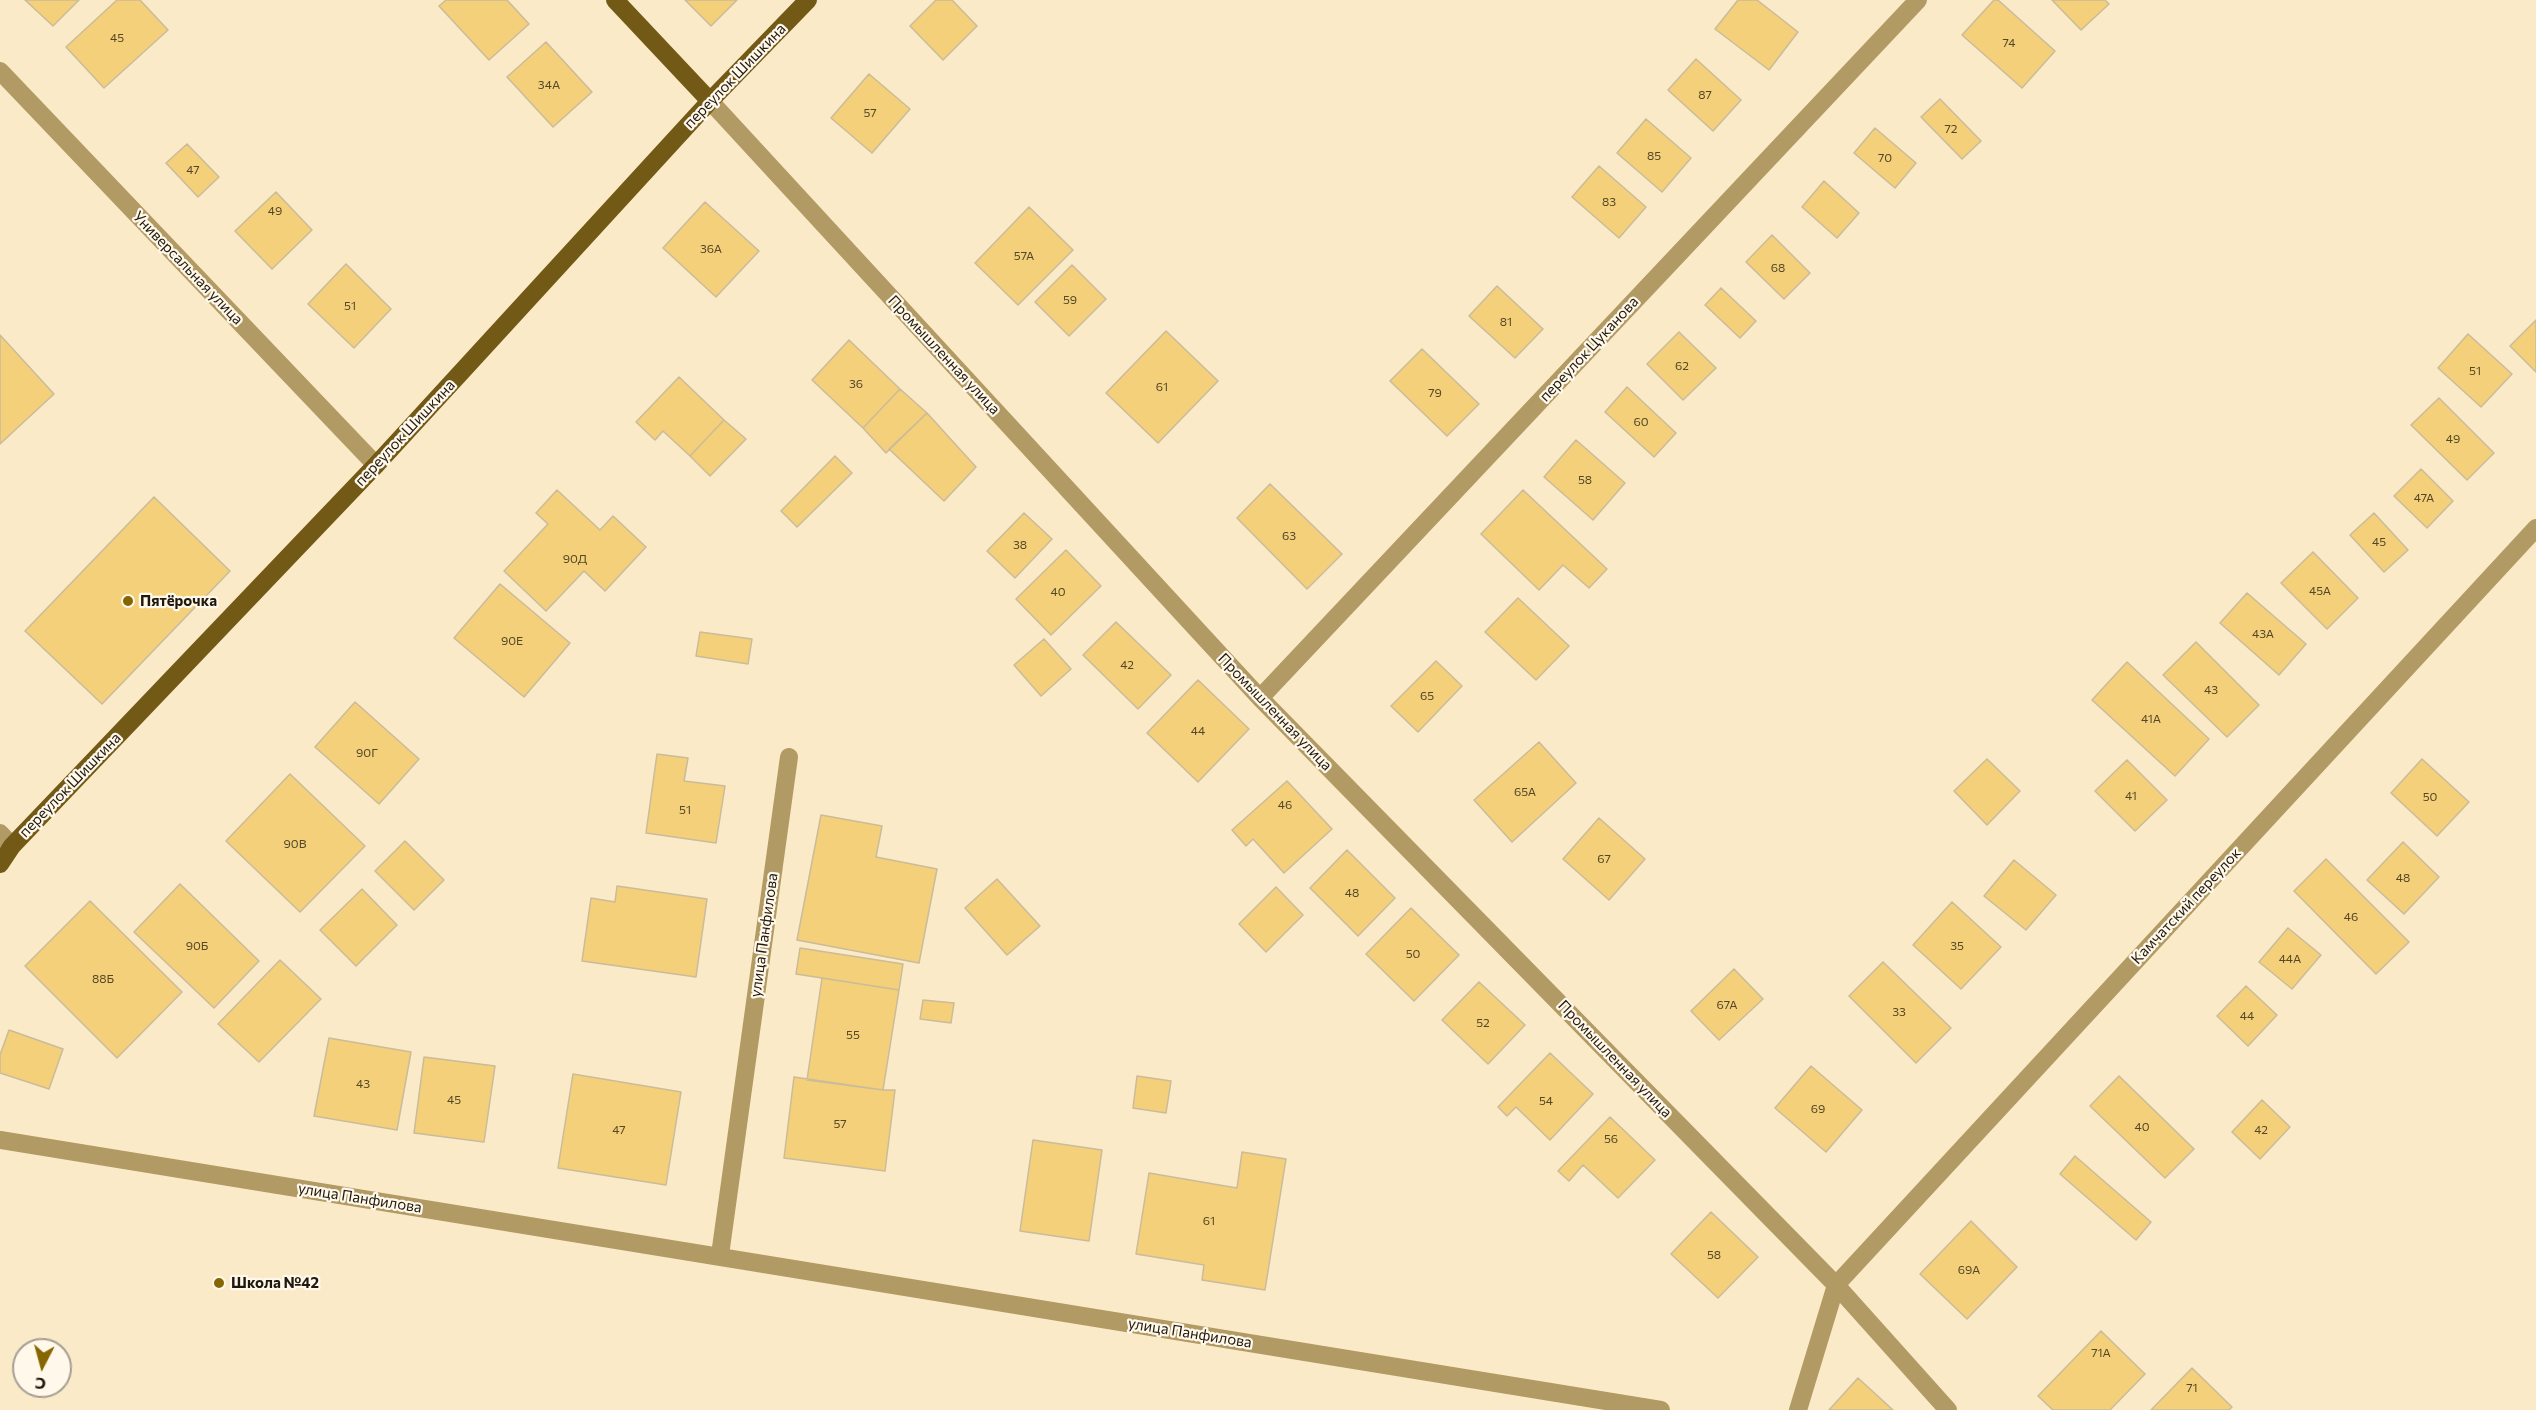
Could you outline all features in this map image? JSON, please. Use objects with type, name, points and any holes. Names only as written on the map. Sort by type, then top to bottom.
[{"type":"main road","name":"Промышленная улица","points":[[615,0],[710,101]]},
{"type":"main road","name":"переулок Шишкина","points":[[0,864],[6,840],[376,465],[710,101],[808,0]]},
{"type":"street","name":"переулок Цуканова","points":[[1260,698],[1918,0]]},
{"type":"street","name":"Универсальная улица","points":[[0,71],[376,465]]},
{"type":"street","name":"Промышленная улица","points":[[710,101],[1260,698],[1836,1284],[1948,1410]]},
{"type":"street","name":"Камчатский переулок","points":[[1836,1284],[2536,528]]},
{"type":"street","name":"улица Панфилова","points":[[720,1255],[789,757]]},
{"type":"street","name":"улица Панфилова","points":[[0,1140],[720,1255],[1661,1410]]},
{"type":"street","points":[[1798,1410],[1836,1284]]},
{"type":"building","points":[[25,0],[79,0],[53,26]]},
{"type":"building","points":[[117,0],[140,0],[168,30],[104,88],[66,47]]},
{"type":"building","points":[[446,0],[507,0],[529,24],[489,60],[439,6]]},
{"type":"building","points":[[685,0],[737,0],[711,26]]},
{"type":"building","points":[[936,0],[952,0],[977,26],[943,60],[910,26]]},
{"type":"building","points":[[1738,0],[1757,0],[1798,32],[1769,70],[1715,29]]},
{"type":"building","points":[[1994,0],[1998,0],[2055,51],[2022,88],[1962,35]]},
{"type":"building","points":[[2052,0],[2105,0],[2109,4],[2081,30]]},
{"type":"building","points":[[546,42],[592,92],[553,127],[507,77]]},
{"type":"building","points":[[1696,59],[1741,100],[1713,131],[1668,90]]},
{"type":"building","points":[[869,74],[910,109],[872,153],[831,118]]},
{"type":"building","points":[[1940,99],[1981,141],[1962,159],[1921,117]]},
{"type":"building","points":[[1646,119],[1691,158],[1662,192],[1617,153]]},
{"type":"building","points":[[1875,128],[1916,163],[1895,188],[1854,153]]},
{"type":"building","points":[[187,144],[219,177],[198,197],[166,163]]},
{"type":"building","points":[[1599,166],[1646,207],[1619,238],[1572,197]]},
{"type":"building","points":[[1824,181],[1859,213],[1837,238],[1802,207]]},
{"type":"building","points":[[276,192],[312,230],[272,269],[235,231]]},
{"type":"building","points":[[705,202],[759,251],[716,297],[663,248]]},
{"type":"building","points":[[1029,207],[1073,250],[1018,305],[975,263]]},
{"type":"building","points":[[1772,235],[1810,273],[1784,299],[1746,262]]},
{"type":"building","points":[[346,264],[391,309],[354,348],[308,304]]},
{"type":"building","points":[[1072,265],[1106,299],[1069,336],[1035,302]]},
{"type":"building","points":[[1497,286],[1543,329],[1515,358],[1469,316]]},
{"type":"building","points":[[1721,288],[1756,321],[1740,338],[1705,305]]},
{"type":"building","points":[[2536,320],[2536,372],[2510,346]]},
{"type":"building","points":[[1166,331],[1218,381],[1158,443],[1106,393]]},
{"type":"building","points":[[1679,332],[1716,368],[1683,400],[1647,364]]},
{"type":"building","points":[[2468,334],[2512,374],[2481,407],[2438,368]]},
{"type":"building","points":[[0,335],[54,394],[0,444]]},
{"type":"building","points":[[849,340],[900,389],[863,428],[812,380]]},
{"type":"building","points":[[1422,349],[1479,404],[1447,436],[1390,381]]},
{"type":"building","points":[[679,377],[724,420],[690,456],[663,431],[655,440],[636,422]]},
{"type":"building","points":[[1627,387],[1676,433],[1654,457],[1605,412]]},
{"type":"building","points":[[900,389],[927,413],[886,453],[863,428]]},
{"type":"building","points":[[2439,398],[2494,453],[2467,480],[2411,425]]},
{"type":"building","points":[[927,413],[976,467],[944,501],[889,449]]},
{"type":"building","points":[[724,420],[746,439],[710,476],[690,456]]},
{"type":"building","points":[[1576,440],[1625,483],[1593,520],[1544,477]]},
{"type":"building","points":[[835,456],[852,473],[797,527],[781,511]]},
{"type":"building","points":[[2421,469],[2453,501],[2427,528],[2394,496]]},
{"type":"building","points":[[1270,484],[1342,554],[1307,589],[1237,518]]},
{"type":"building","points":[[557,490],[600,530],[613,516],[646,547],[605,591],[584,571],[546,611],[504,571],[548,524],[536,513]]},
{"type":"building","points":[[1523,490],[1607,569],[1589,588],[1563,565],[1539,590],[1481,534]]},
{"type":"building","name":"Пятёрочка","points":[[154,497],[230,571],[102,704],[25,631]]},
{"type":"building","points":[[1024,513],[1052,539],[1015,578],[987,551]]},
{"type":"building","points":[[2374,513],[2408,550],[2384,572],[2350,535]]},
{"type":"building","points":[[1066,550],[1101,586],[1051,635],[1016,599]]},
{"type":"building","points":[[2313,552],[2358,598],[2327,629],[2281,583]]},
{"type":"building","points":[[500,584],[570,643],[524,697],[454,638]]},
{"type":"building","points":[[2247,593],[2306,644],[2279,675],[2220,623]]},
{"type":"building","points":[[1518,598],[1569,646],[1536,680],[1485,632]]},
{"type":"building","points":[[1116,622],[1171,675],[1138,709],[1083,655]]},
{"type":"building","points":[[700,632],[752,639],[748,664],[696,656]]},
{"type":"building","points":[[1044,639],[1071,669],[1041,696],[1014,665]]},
{"type":"building","points":[[2196,642],[2259,705],[2227,737],[2163,675]]},
{"type":"building","points":[[1436,661],[1462,686],[1418,732],[1391,706]]},
{"type":"building","points":[[2127,662],[2209,739],[2175,776],[2092,700]]},
{"type":"building","points":[[1198,680],[1249,729],[1198,782],[1147,733]]},
{"type":"building","points":[[355,702],[419,759],[379,804],[315,747]]},
{"type":"building","points":[[1539,742],[1576,783],[1512,842],[1474,800]]},
{"type":"building","points":[[657,754],[688,758],[684,781],[725,786],[716,843],[646,833]]},
{"type":"building","points":[[1987,759],[2020,791],[1987,825],[1954,791]]},
{"type":"building","points":[[2422,759],[2469,802],[2437,836],[2391,793]]},
{"type":"building","points":[[2127,760],[2167,800],[2135,831],[2095,791]]},
{"type":"building","points":[[290,774],[365,846],[300,912],[226,841]]},
{"type":"building","points":[[1287,781],[1332,829],[1284,873],[1253,839],[1246,846],[1232,830]]},
{"type":"building","points":[[821,815],[882,826],[876,857],[937,869],[919,963],[797,940]]},
{"type":"building","points":[[1599,818],[1645,859],[1609,900],[1563,859]]},
{"type":"building","points":[[405,841],[444,880],[414,910],[375,871]]},
{"type":"building","points":[[2403,842],[2439,877],[2404,914],[2367,880]]},
{"type":"building","points":[[1347,850],[1395,898],[1358,936],[1310,888]]},
{"type":"building","points":[[2326,859],[2409,942],[2376,974],[2294,891]]},
{"type":"building","points":[[2014,860],[2056,895],[2026,930],[1984,896]]},
{"type":"building","points":[[997,879],[1040,926],[1007,955],[965,908]]},
{"type":"building","points":[[180,884],[259,961],[214,1008],[134,932]]},
{"type":"building","points":[[617,886],[707,899],[696,977],[582,961],[591,898],[615,902]]},
{"type":"building","points":[[1276,887],[1303,915],[1266,952],[1239,924]]},
{"type":"building","points":[[362,889],[397,925],[356,966],[320,930]]},
{"type":"building","points":[[90,901],[182,992],[117,1058],[25,966]]},
{"type":"building","points":[[1952,902],[2001,947],[1961,989],[1913,945]]},
{"type":"building","points":[[1411,908],[1459,955],[1414,1001],[1366,954]]},
{"type":"building","points":[[2288,928],[2321,955],[2292,989],[2259,962]]},
{"type":"building","points":[[800,948],[903,964],[899,990],[796,974]]},
{"type":"building","points":[[280,960],[321,999],[259,1062],[218,1024]]},
{"type":"building","points":[[1883,962],[1951,1028],[1916,1063],[1849,996]]},
{"type":"building","points":[[1734,969],[1763,999],[1719,1040],[1691,1011]]},
{"type":"building","points":[[822,978],[899,990],[883,1090],[807,1080]]},
{"type":"building","points":[[1479,982],[1525,1025],[1488,1064],[1442,1020]]},
{"type":"building","points":[[2246,986],[2277,1015],[2248,1046],[2217,1016]]},
{"type":"building","points":[[923,1000],[954,1003],[951,1023],[920,1019]]},
{"type":"building","points":[[9,1030],[63,1049],[49,1089],[0,1073],[0,1055]]},
{"type":"building","points":[[329,1038],[411,1052],[397,1130],[314,1116]]},
{"type":"building","points":[[1550,1053],[1593,1094],[1550,1140],[1516,1107],[1507,1116],[1498,1107]]},
{"type":"building","points":[[424,1057],[495,1066],[484,1142],[414,1133]]},
{"type":"building","points":[[1811,1066],[1862,1110],[1826,1152],[1775,1108]]},
{"type":"building","points":[[573,1074],[681,1092],[666,1185],[558,1168]]},
{"type":"building","points":[[1137,1076],[1171,1081],[1166,1113],[1133,1108]]},
{"type":"building","points":[[2119,1076],[2194,1149],[2165,1178],[2090,1106]]},
{"type":"building","points":[[794,1077],[895,1090],[885,1171],[784,1158]]},
{"type":"building","points":[[2262,1100],[2290,1127],[2260,1159],[2232,1132]]},
{"type":"building","points":[[1610,1117],[1655,1160],[1618,1198],[1583,1165],[1569,1181],[1558,1171]]},
{"type":"building","points":[[1033,1140],[1102,1150],[1089,1241],[1020,1231]]},
{"type":"building","points":[[1242,1152],[1286,1159],[1265,1290],[1202,1280],[1204,1265],[1136,1254],[1149,1173],[1237,1188]]},
{"type":"building","points":[[2075,1156],[2151,1222],[2136,1240],[2060,1174]]},
{"type":"building","points":[[1711,1212],[1758,1257],[1718,1298],[1671,1254]]},
{"type":"building","points":[[1971,1221],[2017,1267],[1967,1319],[1920,1274]]},
{"type":"building","points":[[2101,1331],[2145,1374],[2110,1410],[2053,1410],[2038,1396]]},
{"type":"building","points":[[2192,1368],[2232,1407],[2229,1410],[2151,1410]]},
{"type":"building","points":[[1858,1378],[1893,1410],[1829,1410]]},
{"type":"place","name":"Пятёрочка","points":[[128,601]]},
{"type":"place","name":"Школа №42","points":[[219,1283]]}]
